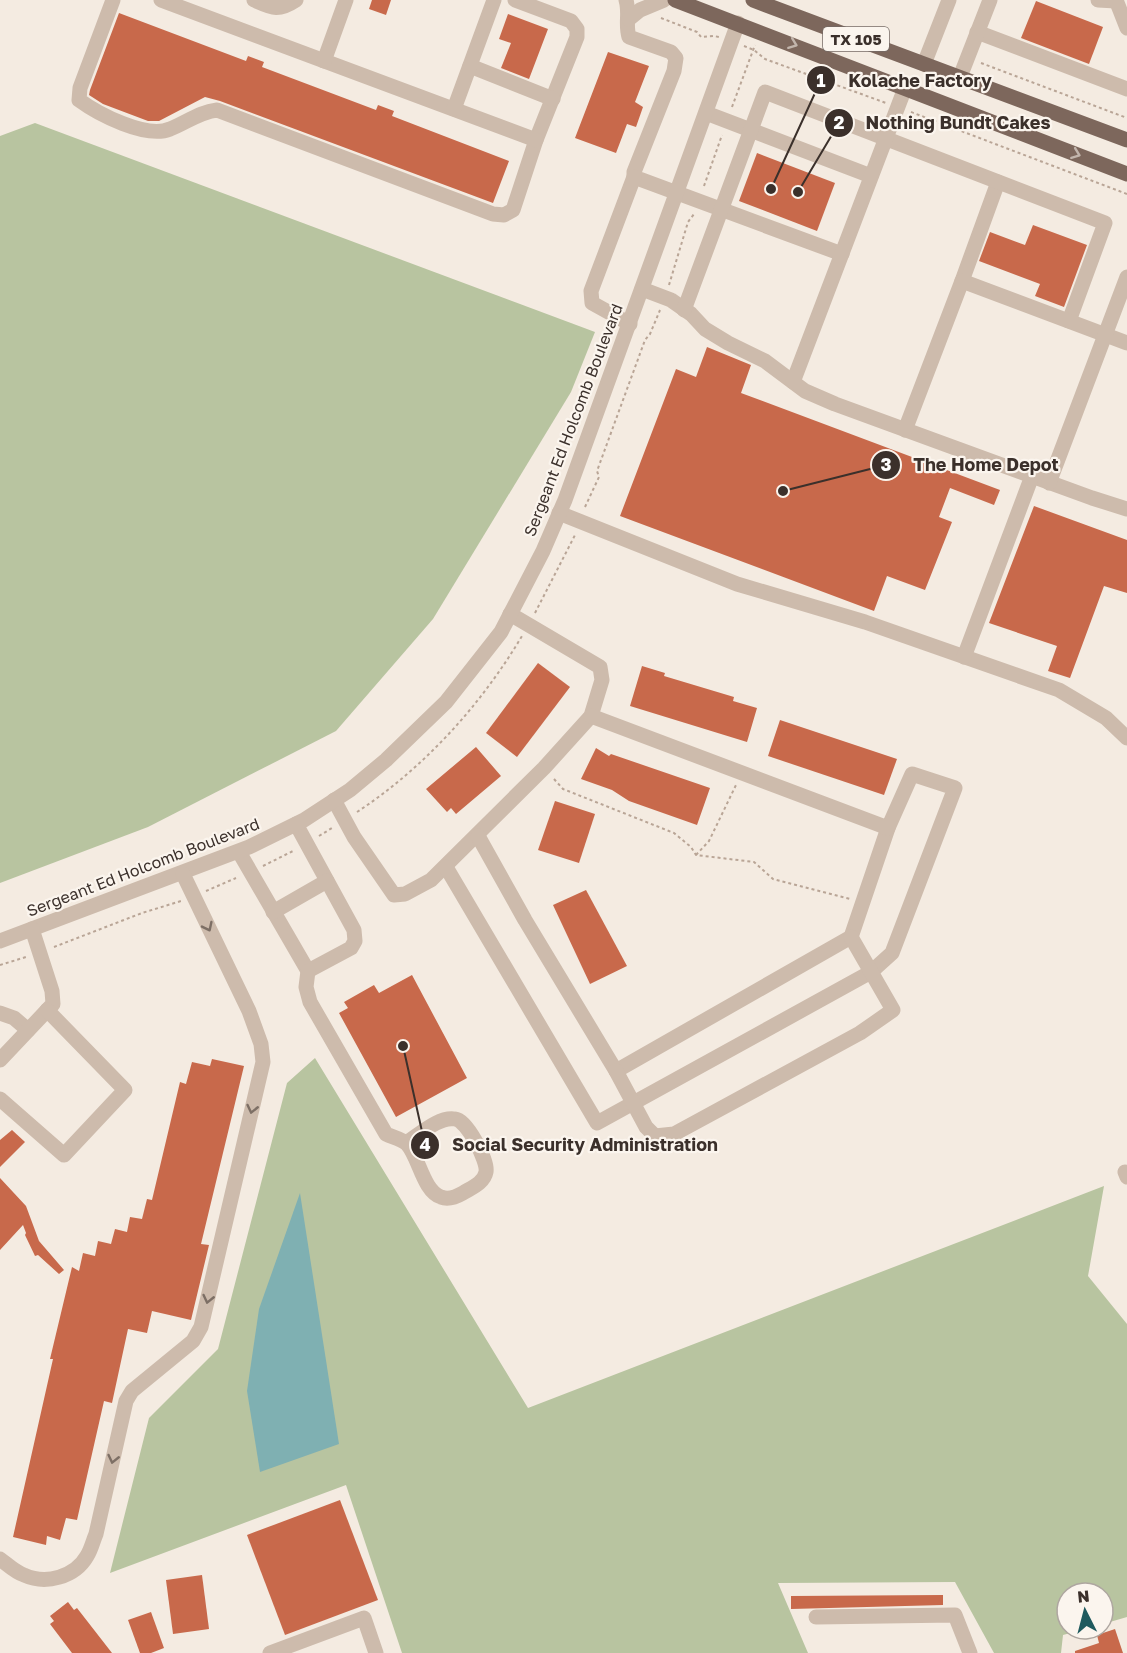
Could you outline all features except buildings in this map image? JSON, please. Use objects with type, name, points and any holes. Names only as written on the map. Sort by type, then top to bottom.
[{"type":"main road","name":"TX 105","points":[[675,0],[1127,174]]},
{"type":"main road","points":[[738,23],[748,0]]},
{"type":"main road","name":"TX 105","points":[[753,0],[1127,140]]},
{"type":"street","points":[[113,0],[80,88],[79,100],[92,110],[126,124],[157,132],[167,131],[204,111],[217,110],[493,214],[504,215],[513,210],[536,140],[577,37],[577,29],[571,21],[515,0]]},
{"type":"street","points":[[161,0],[185,4],[324,61],[536,140]]},
{"type":"street","points":[[254,0],[275,8],[285,7],[296,0]]},
{"type":"street","points":[[324,61],[346,0]]},
{"type":"street","points":[[454,109],[494,0]]},
{"type":"street","points":[[626,0],[635,14]]},
{"type":"street","points":[[630,324],[592,303],[591,291],[674,71],[676,58],[671,52],[629,37],[626,27],[635,14],[664,0]]},
{"type":"street","points":[[924,64],[949,0]]},
{"type":"street","points":[[960,77],[990,0]]},
{"type":"street","points":[[1098,0],[1116,1],[1127,28]]},
{"type":"street","name":"Sergeant Ed Holcomb Boulevard","points":[[0,941],[239,852],[296,824],[350,789],[386,760],[446,702],[501,632],[543,551],[630,324],[738,23]]},
{"type":"street","points":[[977,33],[1127,89]]},
{"type":"street","points":[[470,66],[553,99]]},
{"type":"street","points":[[793,382],[905,88]]},
{"type":"street","points":[[684,310],[765,92],[1105,223],[1069,321]]},
{"type":"street","points":[[706,113],[871,176]]},
{"type":"street","points":[[634,177],[842,254]]},
{"type":"street","points":[[905,430],[998,182]]},
{"type":"street","points":[[1049,483],[1127,277]]},
{"type":"street","points":[[962,281],[1127,343]]},
{"type":"street","points":[[642,289],[664,298],[728,343],[765,361],[805,390],[835,404],[1049,483],[1127,509]]},
{"type":"street","points":[[964,657],[1032,476]]},
{"type":"street","points":[[559,513],[737,584],[865,622],[1059,690],[1106,718],[1127,738]]},
{"type":"street","points":[[334,800],[354,837],[394,895],[405,894],[431,880],[446,867],[544,768],[591,716],[602,680],[600,668],[510,614]]},
{"type":"street","points":[[591,716],[888,828]]},
{"type":"street","points":[[446,867],[597,1123],[871,972],[892,953],[955,788],[912,774],[888,828],[851,937],[616,1071]]},
{"type":"street","points":[[296,824],[354,930],[355,941],[351,948],[308,971]]},
{"type":"street","points":[[478,836],[646,1126],[655,1136],[674,1134],[860,1033],[893,1010],[851,937]]},
{"type":"street","points":[[239,852],[308,971],[306,987],[310,1002],[386,1134],[406,1143],[434,1194],[444,1198],[456,1197],[481,1182],[486,1173],[486,1161],[479,1148],[463,1122],[454,1118],[440,1122],[406,1143]]},
{"type":"street","points":[[0,1559],[22,1575],[39,1580],[53,1579],[81,1565],[88,1555],[96,1534],[126,1401],[132,1391],[193,1341],[201,1327],[263,1062],[261,1044],[249,1011],[183,874]]},
{"type":"street","points":[[273,912],[327,881]]},
{"type":"street","points":[[0,1060],[53,1004],[52,991],[32,929]]},
{"type":"street","points":[[0,1099],[64,1155],[125,1090],[47,1010]]},
{"type":"street","points":[[0,1013],[14,1018],[28,1030]]},
{"type":"street","points":[[816,1617],[955,1615],[970,1653]]},
{"type":"street","points":[[270,1653],[364,1618],[376,1653]]},
{"type":"path","points":[[635,14],[697,32],[701,37],[714,36],[754,50],[765,59],[1127,194]]},
{"type":"path","points":[[0,965],[40,953],[142,913],[194,897],[308,843],[370,803],[456,727],[500,672],[529,626],[573,541],[589,496],[599,477],[597,471],[645,340],[650,334],[664,298],[688,222],[695,212],[754,50]]},
{"type":"path","points":[[967,58],[1127,118]]},
{"type":"path","points":[[544,768],[563,789],[674,833],[691,847],[696,855]]},
{"type":"path","points":[[696,855],[709,841],[742,773]]},
{"type":"path","points":[[696,855],[754,862],[773,879],[863,903]]},
{"type":"green space","points":[[35,123],[595,332],[571,392],[433,619],[336,731],[148,827],[0,883],[0,136]]},
{"type":"green space","points":[[315,1058],[528,1408],[1104,1186],[1088,1276],[1127,1324],[1127,1617],[1115,1620],[1115,1581],[1055,1581],[1055,1641],[1062,1641],[1061,1653],[994,1653],[955,1582],[778,1583],[808,1653],[402,1653],[346,1485],[110,1573],[149,1418],[218,1349],[287,1083]]},
{"type":"water","points":[[300,1193],[339,1444],[260,1472],[247,1391],[259,1309]]},
{"type":"place","name":"Kolache Factory","points":[[771,189]]},
{"type":"place","name":"Nothing Bundt Cakes","points":[[798,192]]},
{"type":"place","name":"The Home Depot","points":[[783,491]]},
{"type":"place","name":"Social Security Administration","points":[[403,1046]]}]
